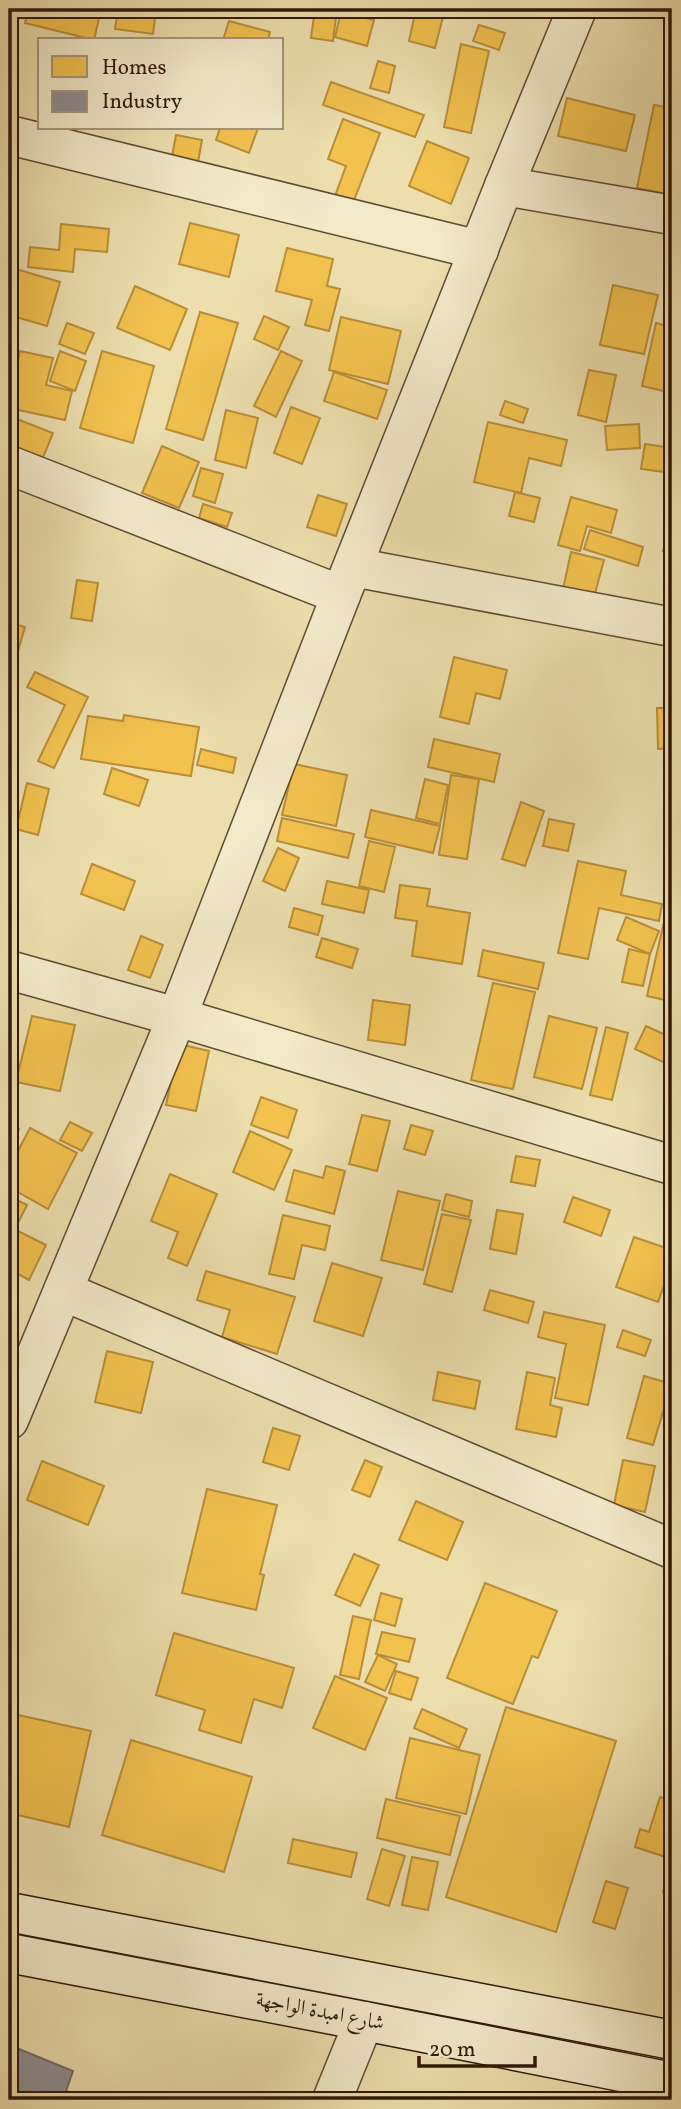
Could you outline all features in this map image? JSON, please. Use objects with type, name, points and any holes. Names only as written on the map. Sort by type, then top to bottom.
[{"type":"street","points":[[9,1420],[177,1017],[503,186],[577,9]]},
{"type":"street","points":[[9,135],[479,250]]},
{"type":"street","points":[[503,186],[672,215]]},
{"type":"street","points":[[9,465],[347,581],[672,626]]},
{"type":"street","points":[[9,970],[177,1017],[672,1165]]},
{"type":"street","points":[[63,1291],[672,1549]]},
{"type":"street","name":"شارع امبدة الواجهة","points":[[9,1912],[672,2040]]},
{"type":"street","name":"شارع امبدة الواجهة","points":[[9,1953],[672,2082]]},
{"type":"street","points":[[332,2100],[365,2021]]},
{"type":"building: Homes","points":[[28,9],[60,9],[99,18],[94,38],[25,23]]},
{"type":"building: Homes","points":[[118,9],[156,10],[153,34],[115,29]]},
{"type":"building: Homes","points":[[315,9],[337,9],[333,41],[311,38]]},
{"type":"building: Homes","points":[[416,9],[444,13],[435,48],[409,41]]},
{"type":"building: Homes","points":[[626,9],[648,9],[645,17]]},
{"type":"building: Homes","points":[[341,12],[374,20],[367,46],[335,37]]},
{"type":"building: Homes","points":[[229,21],[270,32],[268,38],[224,38]]},
{"type":"building: Homes","points":[[479,25],[505,33],[499,50],[473,41]]},
{"type":"building: Homes","points":[[461,44],[489,51],[471,133],[444,127]]},
{"type":"building: Homes","points":[[378,61],[395,66],[389,93],[370,88]]},
{"type":"building: Homes","points":[[331,82],[424,115],[415,137],[323,105]]},
{"type":"building: Homes","points":[[567,98],[635,115],[626,151],[558,136]]},
{"type":"building: Homes","points":[[654,105],[672,108],[672,195],[637,188]]},
{"type":"building: Homes","points":[[343,119],[380,133],[353,203],[335,196],[346,166],[328,159]]},
{"type":"building: Homes","points":[[219,130],[257,130],[249,153],[216,140]]},
{"type":"building: Homes","points":[[176,135],[202,140],[198,162],[172,157]]},
{"type":"building: Homes","points":[[427,141],[469,158],[451,204],[409,186]]},
{"type":"building: Homes","points":[[190,223],[239,235],[229,277],[179,264]]},
{"type":"building: Homes","points":[[61,224],[109,229],[107,252],[75,249],[73,272],[28,267],[30,247],[59,250]]},
{"type":"building: Homes","points":[[287,248],[333,259],[327,286],[340,289],[329,331],[305,325],[312,300],[276,291]]},
{"type":"building: Homes","points":[[9,267],[60,282],[47,326],[9,315]]},
{"type":"building: Homes","points":[[613,285],[658,295],[644,354],[600,345]]},
{"type":"building: Homes","points":[[135,286],[187,309],[170,350],[117,328]]},
{"type":"building: Homes","points":[[200,312],[238,323],[203,440],[166,429]]},
{"type":"building: Homes","points":[[264,316],[289,327],[278,350],[254,339]]},
{"type":"building: Homes","points":[[341,317],[401,331],[388,384],[329,370]]},
{"type":"building: Homes","points":[[67,323],[94,333],[85,354],[59,344]]},
{"type":"building: Homes","points":[[656,323],[672,327],[672,393],[642,386]]},
{"type":"building: Homes","points":[[20,351],[53,358],[46,385],[72,391],[65,420],[9,408]]},
{"type":"building: Homes","points":[[60,351],[86,361],[75,391],[50,381]]},
{"type":"building: Homes","points":[[102,351],[154,366],[133,443],[80,428]]},
{"type":"building: Homes","points":[[281,351],[302,361],[276,417],[254,406]]},
{"type":"building: Homes","points":[[589,370],[616,375],[606,422],[578,415]]},
{"type":"building: Homes","points":[[334,372],[387,390],[377,419],[324,401]]},
{"type":"building: Homes","points":[[505,401],[528,409],[523,423],[500,415]]},
{"type":"building: Homes","points":[[291,407],[320,418],[302,464],[274,453]]},
{"type":"building: Homes","points":[[226,410],[258,418],[246,468],[215,460]]},
{"type":"building: Homes","points":[[9,416],[53,433],[42,460],[9,447]]},
{"type":"building: Homes","points":[[488,422],[567,440],[561,466],[529,458],[521,493],[474,482]]},
{"type":"building: Homes","points":[[639,424],[640,448],[607,450],[605,426]]},
{"type":"building: Homes","points":[[645,444],[672,448],[672,473],[641,469]]},
{"type":"building: Homes","points":[[162,446],[199,462],[179,508],[142,493]]},
{"type":"building: Homes","points":[[201,468],[223,474],[215,503],[193,496]]},
{"type":"building: Homes","points":[[515,492],[540,498],[534,522],[509,516]]},
{"type":"building: Homes","points":[[318,495],[347,504],[336,536],[307,527]]},
{"type":"building: Homes","points":[[571,497],[617,510],[611,533],[587,526],[580,551],[558,545]]},
{"type":"building: Homes","points":[[203,504],[232,513],[227,527],[199,518]]},
{"type":"building: Homes","points":[[670,524],[672,525],[672,553],[663,551]]},
{"type":"building: Homes","points":[[590,530],[643,547],[638,566],[584,549]]},
{"type":"building: Homes","points":[[571,552],[604,560],[593,601],[562,594]]},
{"type":"building: Homes","points":[[77,580],[98,583],[92,621],[71,618]]},
{"type":"building: Homes","points":[[9,623],[25,627],[18,651],[9,648]]},
{"type":"building: Homes","points":[[454,657],[507,670],[500,699],[476,693],[469,724],[440,717]]},
{"type":"building: Homes","points":[[35,672],[88,697],[54,768],[38,761],[65,705],[27,687]]},
{"type":"building: Homes","points":[[657,708],[672,708],[672,748],[658,749]]},
{"type":"building: Homes","points":[[124,715],[199,727],[191,776],[81,759],[88,716],[123,721]]},
{"type":"building: Homes","points":[[434,739],[500,754],[494,782],[428,767]]},
{"type":"building: Homes","points":[[201,749],[236,758],[233,773],[197,765]]},
{"type":"building: Homes","points":[[294,764],[347,775],[336,826],[282,815]]},
{"type":"building: Homes","points":[[112,768],[148,780],[139,806],[104,794]]},
{"type":"building: Homes","points":[[451,775],[479,779],[467,859],[439,855]]},
{"type":"building: Homes","points":[[425,779],[448,785],[440,824],[416,818]]},
{"type":"building: Homes","points":[[27,783],[49,789],[38,835],[16,829]]},
{"type":"building: Homes","points":[[521,802],[544,811],[525,866],[502,859]]},
{"type":"building: Homes","points":[[371,810],[440,826],[433,853],[365,837]]},
{"type":"building: Homes","points":[[282,818],[354,834],[348,858],[277,841]]},
{"type":"building: Homes","points":[[549,819],[574,824],[568,851],[543,846]]},
{"type":"building: Homes","points":[[369,841],[395,847],[384,892],[359,886]]},
{"type":"building: Homes","points":[[278,848],[299,858],[285,891],[263,881]]},
{"type":"building: Homes","points":[[578,861],[626,871],[621,895],[662,904],[659,921],[599,908],[588,959],[558,953]]},
{"type":"building: Homes","points":[[92,864],[135,881],[124,910],[81,894]]},
{"type":"building: Homes","points":[[327,881],[369,890],[364,913],[322,904]]},
{"type":"building: Homes","points":[[400,885],[430,889],[427,906],[470,913],[462,964],[412,956],[417,921],[395,918]]},
{"type":"building: Homes","points":[[294,908],[323,916],[318,935],[289,927]]},
{"type":"building: Homes","points":[[667,909],[672,910],[672,1000],[669,1001],[647,996]]},
{"type":"building: Homes","points":[[626,917],[659,931],[650,954],[617,940]]},
{"type":"building: Homes","points":[[141,936],[163,945],[150,978],[128,970]]},
{"type":"building: Homes","points":[[322,938],[358,949],[352,968],[316,957]]},
{"type":"building: Homes","points":[[629,949],[650,954],[643,986],[622,982]]},
{"type":"building: Homes","points":[[483,950],[544,963],[538,989],[478,976]]},
{"type":"building: Homes","points":[[493,983],[535,992],[513,1089],[471,1080]]},
{"type":"building: Homes","points":[[373,1000],[410,1005],[405,1045],[368,1040]]},
{"type":"building: Homes","points":[[32,1016],[75,1025],[60,1091],[16,1082]]},
{"type":"building: Homes","points":[[549,1016],[597,1028],[582,1089],[534,1077]]},
{"type":"building: Homes","points":[[646,1026],[672,1038],[672,1044],[663,1062],[635,1049]]},
{"type":"building: Homes","points":[[606,1027],[628,1033],[612,1100],[590,1095]]},
{"type":"building: Homes","points":[[179,1044],[209,1051],[196,1111],[166,1105]]},
{"type":"building: Homes","points":[[261,1097],[297,1110],[288,1138],[251,1125]]},
{"type":"building: Homes","points":[[362,1115],[390,1121],[377,1171],[349,1164]]},
{"type":"building: Homes","points":[[70,1122],[92,1133],[82,1151],[60,1140]]},
{"type":"building: Homes","points":[[9,1124],[19,1129],[9,1150]]},
{"type":"building: Homes","points":[[411,1125],[433,1131],[425,1155],[404,1149]]},
{"type":"building: Homes","points":[[30,1128],[77,1153],[48,1209],[9,1187],[9,1168]]},
{"type":"building: Homes","points":[[250,1131],[292,1150],[274,1190],[233,1172]]},
{"type":"building: Homes","points":[[516,1156],[540,1160],[535,1186],[511,1182]]},
{"type":"building: Homes","points":[[326,1166],[345,1171],[334,1214],[286,1201],[294,1170],[323,1178]]},
{"type":"building: Homes","points":[[170,1174],[217,1194],[187,1266],[168,1258],[178,1232],[151,1221]]},
{"type":"building: Homes","points":[[398,1191],[440,1201],[423,1270],[381,1260]]},
{"type":"building: Homes","points":[[446,1194],[472,1201],[469,1217],[442,1210]]},
{"type":"building: Homes","points":[[9,1196],[27,1205],[10,1239],[9,1239]]},
{"type":"building: Homes","points":[[573,1197],[610,1210],[601,1236],[564,1222]]},
{"type":"building: Homes","points":[[497,1210],[523,1214],[516,1254],[490,1249]]},
{"type":"building: Homes","points":[[442,1214],[471,1220],[452,1292],[424,1284]]},
{"type":"building: Homes","points":[[283,1215],[330,1226],[325,1250],[302,1245],[294,1279],[269,1274]]},
{"type":"building: Homes","points":[[18,1231],[46,1245],[29,1280],[9,1269],[9,1248]]},
{"type":"building: Homes","points":[[634,1237],[672,1250],[672,1263],[658,1302],[616,1287]]},
{"type":"building: Homes","points":[[332,1263],[382,1278],[363,1336],[314,1321]]},
{"type":"building: Homes","points":[[206,1271],[295,1297],[277,1354],[222,1337],[230,1310],[197,1300]]},
{"type":"building: Homes","points":[[490,1290],[534,1302],[528,1323],[484,1310]]},
{"type":"building: Homes","points":[[544,1312],[605,1325],[588,1405],[555,1398],[566,1344],[538,1337]]},
{"type":"building: Homes","points":[[623,1330],[651,1340],[645,1356],[617,1347]]},
{"type":"building: Homes","points":[[107,1351],[153,1362],[141,1413],[95,1402]]},
{"type":"building: Homes","points":[[438,1372],[480,1381],[475,1409],[433,1400]]},
{"type":"building: Homes","points":[[527,1372],[555,1378],[550,1405],[562,1408],[556,1437],[516,1429]]},
{"type":"building: Homes","points":[[644,1376],[672,1384],[672,1397],[668,1396],[653,1445],[627,1438]]},
{"type":"building: Homes","points":[[273,1428],[300,1436],[289,1470],[263,1462]]},
{"type":"building: Homes","points":[[365,1460],[382,1467],[370,1497],[352,1490]]},
{"type":"building: Homes","points":[[623,1460],[655,1466],[645,1512],[614,1505]]},
{"type":"building: Homes","points":[[42,1461],[104,1486],[88,1525],[27,1500]]},
{"type":"building: Homes","points":[[207,1489],[277,1505],[260,1574],[264,1575],[256,1610],[182,1593]]},
{"type":"building: Homes","points":[[416,1501],[463,1522],[447,1560],[399,1540]]},
{"type":"building: Homes","points":[[354,1554],[379,1565],[360,1606],[335,1595]]},
{"type":"building: Homes","points":[[485,1583],[557,1611],[538,1658],[532,1656],[513,1704],[447,1678]]},
{"type":"building: Homes","points":[[381,1593],[402,1599],[395,1626],[374,1620]]},
{"type":"building: Homes","points":[[353,1616],[371,1620],[359,1679],[340,1675]]},
{"type":"building: Homes","points":[[382,1632],[415,1639],[409,1662],[376,1654]]},
{"type":"building: Homes","points":[[174,1633],[294,1668],[282,1708],[254,1699],[241,1743],[199,1730],[205,1710],[156,1695]]},
{"type":"building: Homes","points":[[378,1655],[397,1664],[385,1691],[365,1682]]},
{"type":"building: Homes","points":[[396,1671],[418,1678],[411,1700],[389,1693]]},
{"type":"building: Homes","points":[[335,1676],[387,1698],[365,1750],[313,1728]]},
{"type":"building: Homes","points":[[506,1707],[616,1741],[556,1932],[446,1897]]},
{"type":"building: Homes","points":[[422,1709],[467,1729],[459,1748],[414,1728]]},
{"type":"building: Homes","points":[[9,1713],[91,1731],[69,1827],[9,1813]]},
{"type":"building: Homes","points":[[410,1738],[480,1755],[466,1814],[396,1798]]},
{"type":"building: Homes","points":[[131,1740],[252,1777],[224,1872],[102,1835]]},
{"type":"building: Homes","points":[[660,1797],[672,1801],[672,1859],[635,1847],[640,1829],[649,1832]]},
{"type":"building: Homes","points":[[386,1799],[460,1816],[450,1855],[377,1838]]},
{"type":"building: Homes","points":[[293,1839],[357,1853],[351,1877],[288,1863]]},
{"type":"building: Homes","points":[[382,1849],[405,1856],[389,1906],[367,1899]]},
{"type":"building: Homes","points":[[412,1857],[438,1862],[428,1910],[402,1905]]},
{"type":"building: Homes","points":[[672,1864],[672,1896],[663,1892]]},
{"type":"building: Homes","points":[[606,1881],[628,1888],[615,1929],[593,1922]]},
{"type":"building: Industry","points":[[9,2045],[73,2071],[66,2091],[89,2100],[9,2100]]},
{"type":"building: Industry","points":[[189,2094],[238,2100],[186,2100]]}]
